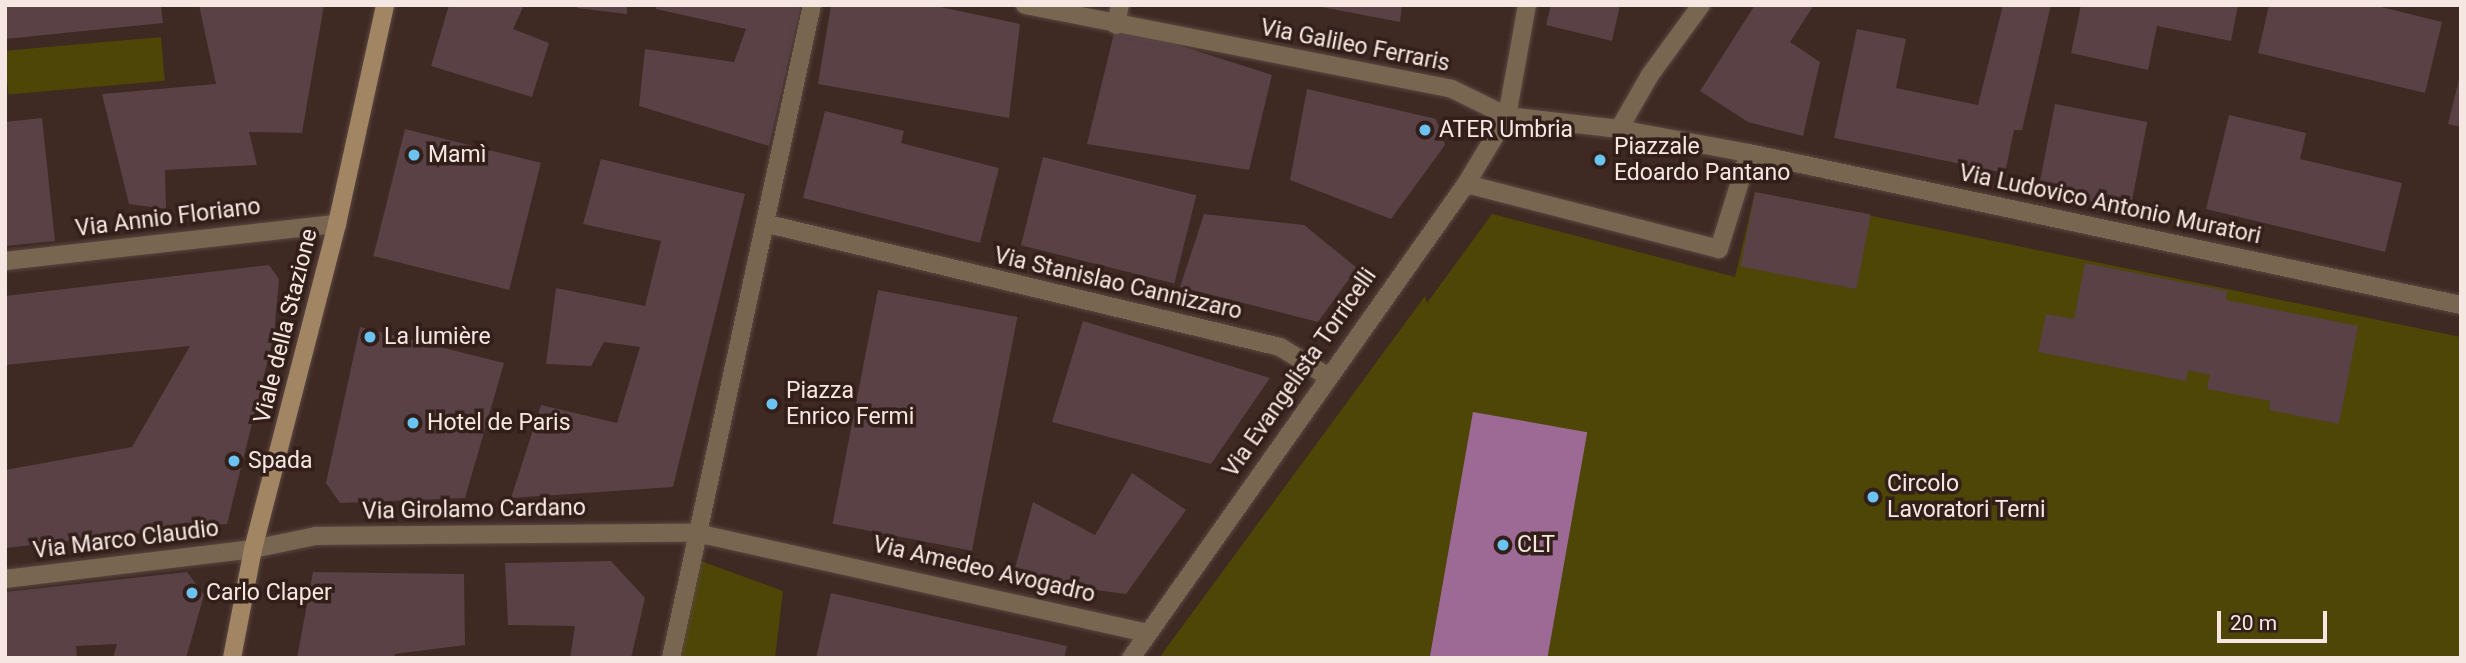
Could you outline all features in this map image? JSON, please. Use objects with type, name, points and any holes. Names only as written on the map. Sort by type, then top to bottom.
[{"type":"street","name":"Viale della Stazione","points":[[232,658],[253,549],[337,224],[385,5]]},
{"type":"street","points":[[671,658],[696,533],[768,223],[812,5]]},
{"type":"street","name":"Via Galileo Ferraris","points":[[1025,5],[1452,89],[1507,116]]},
{"type":"street","points":[[1116,25],[1120,5]]},
{"type":"street","points":[[1466,184],[1719,249],[1749,153],[1619,129],[1507,116],[1527,5]]},
{"type":"street","points":[[1619,129],[1650,75],[1702,5]]},
{"type":"street","name":"Via Evangelista Torricelli","points":[[1131,658],[1327,376],[1466,184],[1507,116]]},
{"type":"street","name":"Via Ludovico Antonio Muratori","points":[[1749,153],[2461,306]]},
{"type":"street","name":"Via Stanislao Cannizzaro","points":[[768,223],[892,257],[1280,347],[1327,376]]},
{"type":"street","name":"Via Annio Floriano","points":[[5,261],[337,224]]},
{"type":"street","name":"Via Girolamo Cardano","points":[[253,549],[316,537],[696,533]]},
{"type":"street","name":"Via Amedeo Avogadro","points":[[696,533],[1149,633]]},
{"type":"street","name":"Via Marco Claudio","points":[[5,579],[253,549]]},
{"type":"shaded area","points":[[161,37],[165,81],[8,95],[5,51]]},
{"type":"shaded area","name":"Circolo Lavoratori Terni","points":[[1755,192],[2461,337],[2461,658],[1159,658],[1425,296],[1427,303],[1492,214],[1735,277]]},
{"type":"shaded area","name":"CLT","points":[[1473,412],[1587,432],[1547,658],[1430,658]]},
{"type":"shaded area","points":[[687,556],[783,591],[775,658],[670,658]]},
{"type":"building","points":[[5,5],[161,5],[163,23],[5,39]]},
{"type":"building","points":[[199,5],[324,5],[302,133],[249,132],[257,165],[165,170],[166,209],[129,204],[102,94],[216,84]]},
{"type":"building","points":[[449,5],[524,5],[513,29],[549,43],[532,97],[431,66]]},
{"type":"building","points":[[577,5],[627,5],[627,14],[577,8]]},
{"type":"building","points":[[657,5],[801,5],[769,146],[639,106],[645,49],[734,62],[746,29],[656,9]]},
{"type":"building","points":[[831,5],[931,5],[1020,24],[1009,118],[818,84]]},
{"type":"building","points":[[1311,5],[1402,5],[1400,22]]},
{"type":"building","points":[[1551,5],[1620,5],[1612,41],[1546,25]]},
{"type":"building","points":[[1755,5],[1814,5],[1790,42],[1820,62],[1803,136],[1748,122],[1700,91]]},
{"type":"building","points":[[2003,5],[2051,5],[2022,130],[2014,130],[2005,173],[1834,138],[1857,29],[1906,39],[1896,88],[1978,105]]},
{"type":"building","points":[[2081,5],[2238,5],[2231,41],[2157,26],[2148,70],[2071,53]]},
{"type":"building","points":[[2269,5],[2373,5],[2442,22],[2425,93],[2258,53]]},
{"type":"building","points":[[1116,25],[1272,75],[1249,170],[1087,144]]},
{"type":"building","points":[[2461,75],[2461,127],[2448,124]]},
{"type":"building","points":[[1307,89],[1436,119],[1445,145],[1391,219],[1290,180]]},
{"type":"building","points":[[2055,104],[2147,122],[2130,209],[2038,191]]},
{"type":"building","points":[[825,111],[904,131],[901,143],[999,168],[980,243],[803,198]]},
{"type":"building","points":[[2229,115],[2306,133],[2300,159],[2402,183],[2385,252],[2206,209]]},
{"type":"building","points":[[42,118],[55,241],[5,246],[5,122]]},
{"type":"building","points":[[405,129],[541,163],[509,290],[373,256]]},
{"type":"building","points":[[1043,157],[1196,195],[1174,284],[1021,245]]},
{"type":"building","points":[[601,159],[745,194],[673,487],[511,498],[541,405],[617,423],[640,347],[604,342],[591,366],[546,364],[556,288],[645,306],[661,241],[583,224]]},
{"type":"building","points":[[1755,192],[1871,215],[1856,289],[1740,267]]},
{"type":"building","points":[[1204,214],[1304,225],[1357,268],[1318,322],[1180,287]]},
{"type":"building","points":[[2085,263],[2227,291],[2226,300],[2358,326],[2339,424],[2269,410],[2270,401],[2207,389],[2210,375],[2188,370],[2186,381],[2038,352],[2046,314],[2074,319]]},
{"type":"building","points":[[269,265],[279,279],[274,335],[227,524],[5,548],[5,470],[132,447],[190,346],[5,365],[5,296]]},
{"type":"building","points":[[878,290],[1017,317],[972,551],[833,524]]},
{"type":"building","points":[[1083,321],[1270,378],[1211,464],[1052,422]]},
{"type":"building","name":"Hotel de Paris","points":[[360,327],[504,363],[465,498],[340,503],[326,483]]},
{"type":"building","points":[[1132,473],[1186,510],[1126,594],[1012,579],[1033,502],[1095,535]]},
{"type":"building","points":[[611,561],[645,598],[631,658],[570,658],[575,626],[508,625],[505,563]]},
{"type":"building","points":[[187,572],[204,595],[186,658],[113,658],[117,644],[76,646],[77,658],[5,658],[5,592]]},
{"type":"building","points":[[313,572],[464,574],[465,645],[395,654],[394,658],[297,658]]},
{"type":"building","points":[[831,593],[1067,646],[1064,658],[816,658]]},
{"type":"place","name":"ATER Umbria","points":[[1425,130]]},
{"type":"place","name":"Mamì","points":[[414,155]]},
{"type":"place","name":"Piazzale Edoardo Pantano","points":[[1600,160]]},
{"type":"place","name":"La lumière","points":[[370,337]]},
{"type":"place","name":"Piazza Enrico Fermi","points":[[772,404]]},
{"type":"place","name":"Hotel de Paris","points":[[413,423]]},
{"type":"place","name":"Spada","points":[[234,461]]},
{"type":"place","name":"Circolo Lavoratori Terni","points":[[1873,497]]},
{"type":"place","name":"CLT","points":[[1503,545]]},
{"type":"place","name":"Carlo Claper","points":[[192,593]]}]
